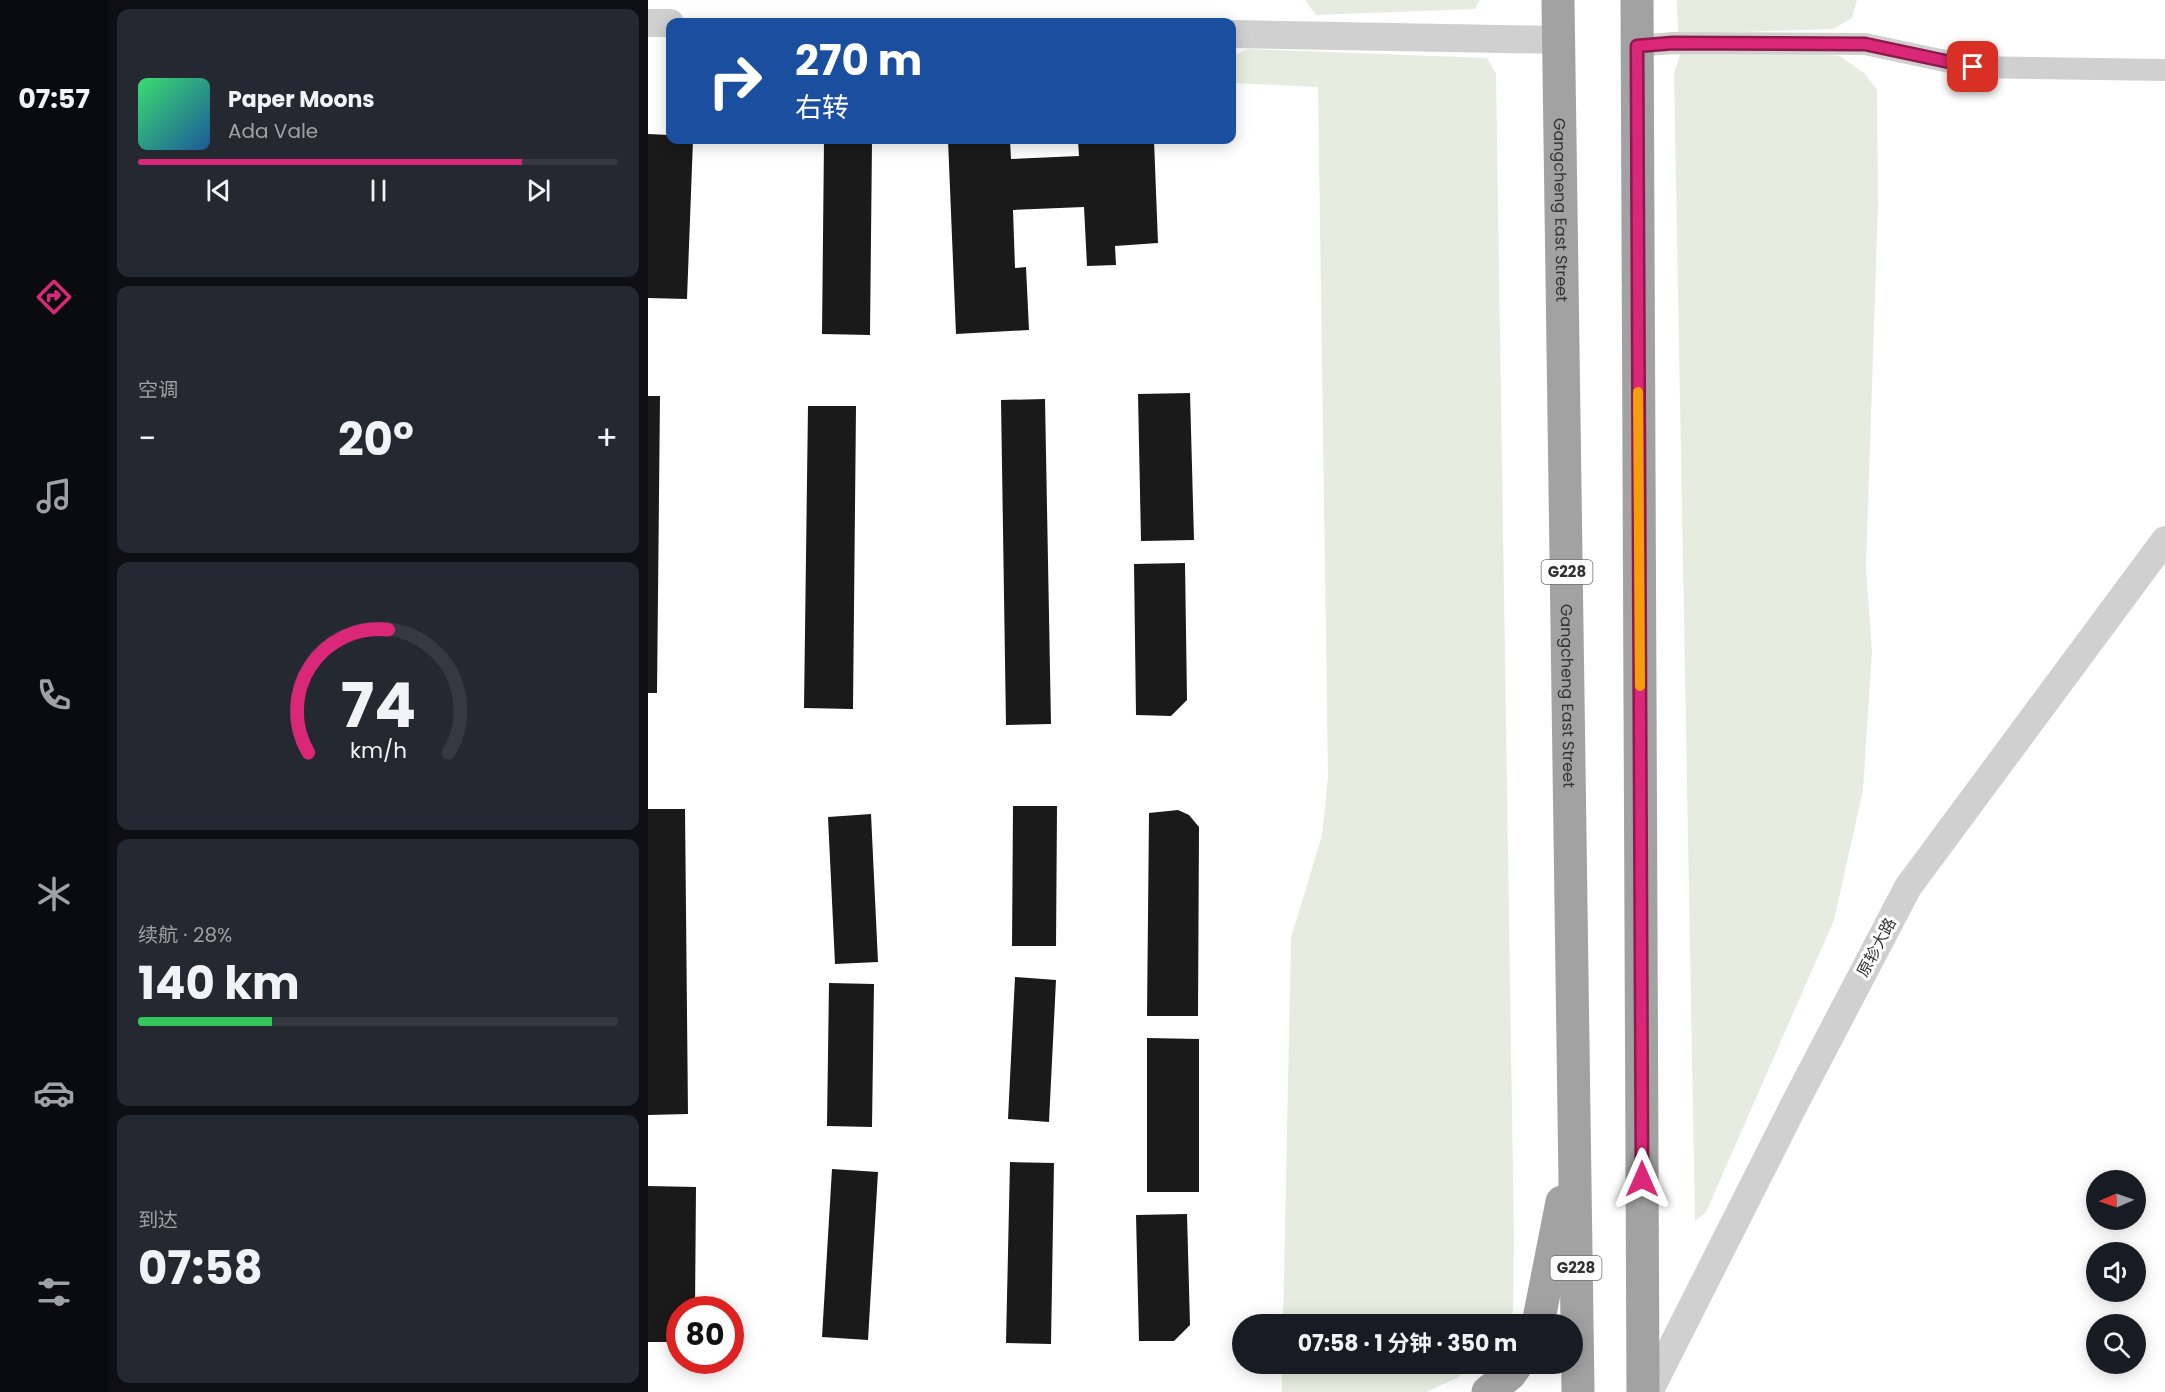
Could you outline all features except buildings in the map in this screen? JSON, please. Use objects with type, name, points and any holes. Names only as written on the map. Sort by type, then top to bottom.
[{"type":"highway","name":"Gangcheng East Street","points":[[1558,0],[1578,1392]]},
{"type":"highway","points":[[1637,0],[1643,1392]]},
{"type":"highway","points":[[1540,1314],[1574,1144]]},
{"type":"highway","points":[[1488,1392],[1510,1374]]},
{"type":"street","points":[[648,23],[666,23]]},
{"type":"street","points":[[1236,34],[1559,40]]},
{"type":"street","points":[[1637,46],[1673,43],[1865,44],[1973,67],[2165,70]]},
{"type":"street","name":"原轸大路","points":[[1649,1392],[1795,1103],[1908,887],[2165,540]]},
{"type":"shaded area","points":[[1305,0],[1480,0],[1475,9],[1316,15]]},
{"type":"shaded area","points":[[1677,0],[1857,0],[1852,18],[1833,29],[1678,34]]},
{"type":"shaded area","points":[[1691,47],[1727,47],[1840,56],[1865,74],[1877,90],[1878,204],[1866,567],[1872,651],[1863,790],[1834,920],[1706,1212],[1695,1221],[1674,73],[1680,55]]},
{"type":"shaded area","points":[[1247,49],[1487,58],[1496,74],[1514,1242],[1511,1314],[1283,1314],[1291,938],[1322,835],[1328,777],[1318,87],[1236,83],[1236,54]]},
{"type":"shaded area","points":[[1282,1374],[1462,1374],[1426,1392],[1282,1392]]},
{"type":"slow traffic","points":[[1638,392],[1640,686]]},
{"type":"route","points":[[1642,1179],[1637,46],[1673,43],[1865,44],[1973,67]]}]
